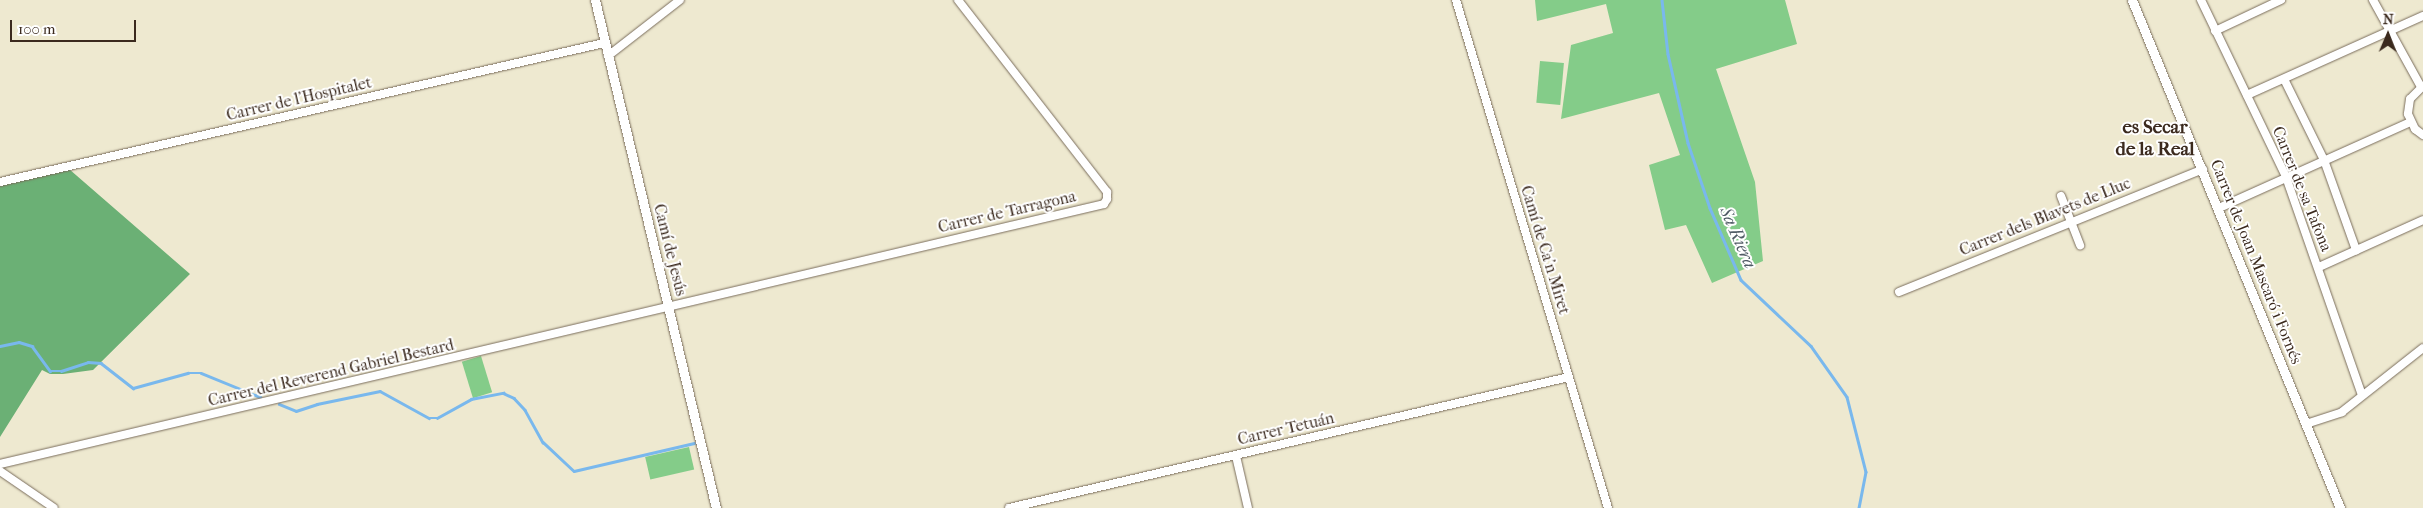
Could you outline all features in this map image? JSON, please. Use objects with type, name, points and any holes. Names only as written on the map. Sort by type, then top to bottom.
[{"type":"street","name":"Camí de Jesús","points":[[595,0],[716,508]]},
{"type":"street","points":[[608,56],[680,0]]},
{"type":"street","name":"Carrer de Tarragona","points":[[668,307],[1104,204],[1107,199],[1107,192],[958,0]]},
{"type":"street","name":"Camí de Ca'n Miret","points":[[1456,0],[1608,508]]},
{"type":"street","name":"Carrer de Joan Mascaró i Fornés","points":[[2132,0],[2219,208],[2340,508]]},
{"type":"street","name":"Carrer de sa Tafona","points":[[2201,0],[2286,177],[2362,395]]},
{"type":"street","points":[[2216,30],[2281,0]]},
{"type":"street","points":[[2373,0],[2422,87],[2410,99],[2408,114],[2410,122],[2423,135]]},
{"type":"street","points":[[2248,95],[2423,16]]},
{"type":"street","name":"Carrer de l'Hospitalet","points":[[0,182],[604,42]]},
{"type":"street","points":[[2284,79],[2324,160],[2356,250]]},
{"type":"street","points":[[2219,208],[2410,122]]},
{"type":"street","name":"Carrer dels Blavets de Lluc","points":[[1899,292],[2202,169]]},
{"type":"street","points":[[2061,196],[2080,245]]},
{"type":"street","points":[[2318,267],[2423,220]]},
{"type":"street","name":"Carrer del Reverend Gabriel Bestard","points":[[0,464],[668,307]]},
{"type":"street","points":[[2306,424],[2342,412],[2423,348]]},
{"type":"street","name":"Carrer Tetuán","points":[[1010,508],[1569,377]]},
{"type":"street","points":[[1236,456],[1248,508]]},
{"type":"street","points":[[0,471],[54,508]]},
{"type":"green space","points":[[1535,0],[1785,0],[1797,44],[1716,69],[1755,182],[1763,261],[1712,283],[1686,225],[1665,230],[1649,165],[1680,155],[1659,93],[1561,119],[1571,45],[1613,33],[1606,4],[1537,21]]},
{"type":"green space","points":[[1540,61],[1564,63],[1560,105],[1536,103]]},
{"type":"green space","points":[[69,169],[190,274],[93,370],[50,374],[42,370],[0,437],[0,186]]},
{"type":"green space","points":[[481,356],[492,392],[473,398],[462,362]]},
{"type":"green space","points":[[689,447],[694,469],[650,480],[645,457]]},
{"type":"waterway","name":"Sa Riera","points":[[1662,0],[1668,54],[1688,143],[1710,208],[1741,280],[1811,346],[1847,397],[1866,472],[1859,508]]},
{"type":"waterway","points":[[0,346],[19,342],[32,346],[50,371],[61,371],[88,362],[101,363],[133,388],[188,373],[201,373],[260,397]]},
{"type":"waterway","points":[[279,404],[296,411],[317,404],[380,391],[429,418],[437,418],[471,399],[503,393],[514,398],[525,410],[543,442],[574,471],[694,443]]},
{"type":"district","name":"es Secar de la Real","points":[[2155,139]]}]
